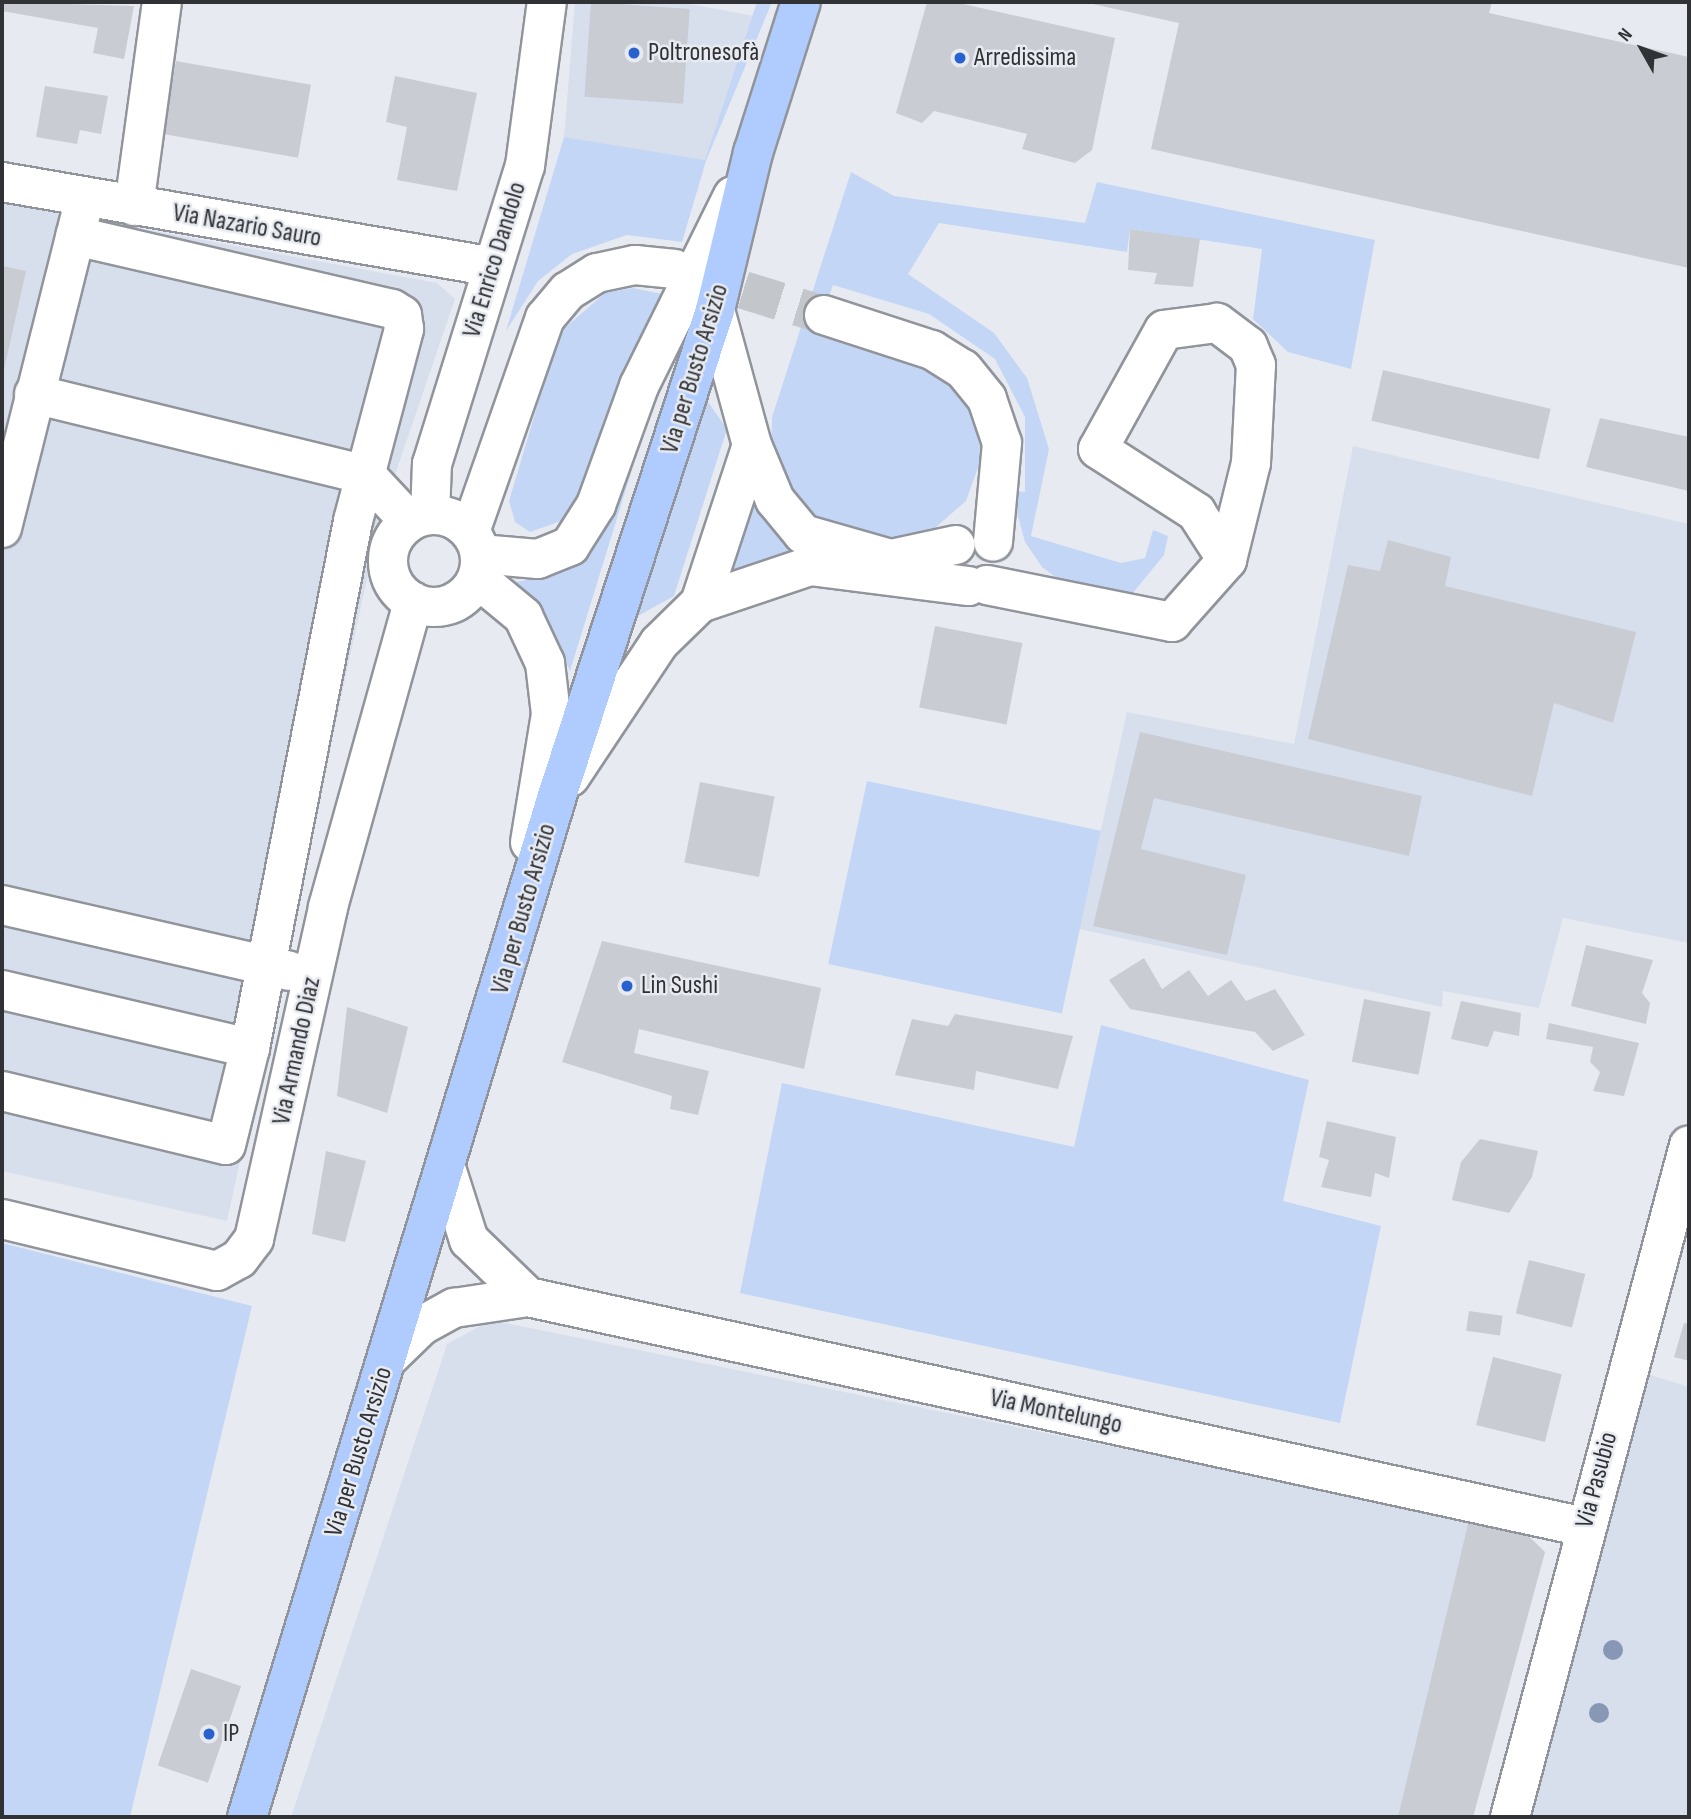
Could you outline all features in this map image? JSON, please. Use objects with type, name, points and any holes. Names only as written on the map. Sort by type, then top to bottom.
[{"type":"main road","name":"Via per Busto Arsizio","points":[[247,1817],[558,796],[715,310],[753,153],[801,2]]},
{"type":"street","points":[[134,206],[162,2]]},
{"type":"street","name":"Via Enrico Dandolo","points":[[413,602],[400,592],[388,563],[398,533],[420,519],[432,464],[525,166],[547,2]]},
{"type":"street","points":[[476,555],[538,559],[569,546],[596,505],[639,386],[753,153]]},
{"type":"street","name":"Via Nazario Sauro","points":[[2,182],[492,267]]},
{"type":"street","points":[[2,528],[86,197]]},
{"type":"street","points":[[2,1091],[226,1145],[250,1048],[264,965],[366,475],[404,329],[398,312],[75,236]]},
{"type":"street","points":[[413,602],[443,607],[469,592],[476,555],[545,318],[568,291],[597,273],[635,265],[675,269]]},
{"type":"street","points":[[715,310],[752,445],[775,499],[803,534],[891,559],[980,559],[1082,609],[1172,622],[1227,560],[1251,463],[1256,365],[1248,346],[1217,323],[1164,330],[1098,449],[1196,512],[1227,560]]},
{"type":"street","points":[[824,315],[932,350],[963,369],[988,399],[1002,443],[996,490],[980,559]]},
{"type":"street","points":[[34,394],[366,475],[420,519],[459,522],[476,555],[523,616],[545,663],[551,714],[513,949]]},
{"type":"street","points":[[700,603],[752,445]]},
{"type":"street","points":[[558,796],[659,643],[700,603],[810,565],[980,559]]},
{"type":"street","name":"Via Armando Diaz","points":[[2,1219],[183,1267],[216,1271],[239,1259],[254,1239],[313,976],[413,602]]},
{"type":"street","points":[[2,905],[313,976]]},
{"type":"street","points":[[2,990],[250,1048]]},
{"type":"street","name":"Via Pasubio","points":[[1510,1817],[1585,1527],[1689,1145]]},
{"type":"street","points":[[446,1168],[468,1240],[528,1297]]},
{"type":"street","name":"Via Montelungo","points":[[388,1358],[421,1326],[454,1308],[528,1297],[1585,1527]]},
{"type":"shaded area","points":[[575,2],[680,2],[754,16],[705,161],[564,137]]},
{"type":"shaded area","points":[[757,2],[772,2],[706,161],[682,242],[627,235],[572,254],[538,281],[506,331],[564,137],[705,160]]},
{"type":"shaded area","points":[[851,172],[894,196],[1085,223],[1097,182],[1375,240],[1351,369],[1288,352],[1253,319],[1262,249],[1130,229],[1127,252],[939,223],[908,274],[994,333],[1027,378],[1049,449],[1031,536],[1121,563],[1145,558],[1153,530],[1168,536],[1164,555],[1132,594],[1070,588],[1042,567],[1025,542],[1011,490],[1025,492],[1025,417],[995,359],[929,314],[833,285],[819,326],[930,364],[958,388],[978,426],[981,459],[966,501],[921,540],[892,548],[826,530],[789,498],[771,453],[772,417]]},
{"type":"shaded area","points":[[2,203],[437,283],[455,299],[380,519],[227,1221],[2,1171]]},
{"type":"shaded area","points":[[633,288],[667,295],[583,490],[564,520],[530,532],[515,522],[509,501],[559,333],[605,293]]},
{"type":"shaded area","points":[[704,396],[727,429],[674,596],[636,617]]},
{"type":"shaded area","points":[[642,437],[570,671],[543,611],[515,582],[551,576],[576,559],[628,450]]},
{"type":"shaded area","points":[[1353,446],[1689,524],[1689,943],[1563,918],[1539,1008],[1443,991],[1442,1007],[1079,929],[1127,712],[1294,744]]},
{"type":"shaded area","points":[[756,481],[811,555],[724,580]]},
{"type":"shaded area","points":[[867,781],[1101,831],[1062,1014],[828,964]]},
{"type":"shaded area","points":[[1101,1025],[1309,1080],[1283,1201],[1381,1226],[1340,1423],[740,1293],[782,1083],[1074,1147]]},
{"type":"shaded area","points":[[2,1243],[252,1306],[130,1817],[2,1817]]},
{"type":"shaded area","points":[[491,1320],[1522,1530],[1545,1552],[1473,1817],[291,1817],[447,1344]]},
{"type":"shaded area","points":[[1635,1370],[1689,1387],[1689,1817],[1523,1817]]},
{"type":"building","points":[[2,2],[134,6],[124,59],[93,53],[98,28],[2,11]]},
{"type":"building","name":"Poltronesofà","points":[[591,2],[690,9],[683,104],[584,97]]},
{"type":"building","points":[[927,2],[954,2],[1115,38],[1092,150],[1075,163],[1022,149],[1027,134],[934,111],[922,123],[896,113]]},
{"type":"building","points":[[1492,2],[1489,13],[1689,57],[1689,268],[1151,149],[1179,23],[1088,3]]},
{"type":"building","points":[[176,61],[311,85],[298,158],[163,134]]},
{"type":"building","points":[[395,76],[477,93],[457,191],[397,180],[407,127],[386,122]]},
{"type":"building","points":[[45,86],[108,96],[101,134],[80,130],[77,144],[36,137]]},
{"type":"building","points":[[1130,229],[1200,239],[1193,287],[1154,284],[1157,273],[1128,270]]},
{"type":"building","points":[[2,266],[26,271],[3,374],[2,374]]},
{"type":"building","points":[[1383,370],[1551,409],[1539,459],[1371,421]]},
{"type":"building","points":[[1600,418],[1689,437],[1689,491],[1586,467]]},
{"type":"building","points":[[1388,540],[1451,557],[1445,586],[1636,632],[1613,723],[1554,703],[1532,796],[1308,739],[1348,565],[1380,571]]},
{"type":"building","points":[[935,626],[1022,643],[1007,724],[919,707]]},
{"type":"building","points":[[1140,732],[1422,796],[1409,856],[1154,798],[1141,849],[1246,875],[1227,955],[1093,926]]},
{"type":"building","points":[[700,782],[775,797],[759,877],[684,862]]},
{"type":"building","points":[[602,941],[821,988],[804,1069],[639,1029],[634,1053],[709,1071],[698,1115],[670,1109],[672,1096],[562,1062]]},
{"type":"building","points":[[1586,945],[1653,960],[1642,993],[1650,1003],[1646,1024],[1571,1006]]},
{"type":"building","points":[[1144,958],[1162,989],[1189,970],[1208,996],[1231,980],[1246,1001],[1275,989],[1305,1035],[1273,1051],[1255,1032],[1130,1009],[1109,980]]},
{"type":"building","points":[[1364,999],[1431,1012],[1419,1075],[1352,1062]]},
{"type":"building","points":[[1461,1001],[1521,1013],[1519,1036],[1494,1031],[1488,1047],[1451,1039]]},
{"type":"building","points":[[347,1007],[408,1027],[387,1113],[337,1096]]},
{"type":"building","points":[[955,1014],[1073,1036],[1058,1089],[976,1071],[974,1090],[895,1075],[912,1019],[948,1026]]},
{"type":"building","points":[[1549,1023],[1639,1043],[1624,1096],[1593,1091],[1600,1072],[1590,1062],[1593,1047],[1546,1039]]},
{"type":"building","points":[[1327,1121],[1396,1137],[1389,1178],[1375,1173],[1371,1197],[1321,1187],[1329,1160],[1319,1157]]},
{"type":"building","points":[[1480,1139],[1538,1151],[1532,1177],[1509,1213],[1452,1200],[1461,1162]]},
{"type":"building","points":[[326,1151],[366,1161],[345,1242],[312,1234]]},
{"type":"building","points":[[1529,1260],[1585,1274],[1572,1327],[1516,1313]]},
{"type":"building","points":[[1469,1311],[1503,1316],[1500,1336],[1466,1331]]},
{"type":"building","points":[[1684,1323],[1689,1324],[1689,1361],[1674,1357]]},
{"type":"building","points":[[1493,1357],[1562,1374],[1545,1442],[1476,1425]]},
{"type":"building","points":[[1469,1520],[1522,1530],[1545,1552],[1473,1817],[1398,1817]]},
{"type":"building","points":[[191,1669],[241,1686],[208,1783],[158,1765]]},
{"type":"tunnel","points":[[689,273],[824,315]]},
{"type":"place","name":"Poltronesofà","points":[[634,53]]},
{"type":"place","name":"Arredissima","points":[[960,58]]},
{"type":"place","name":"Lin Sushi","points":[[627,986]]},
{"type":"place","name":"IP","points":[[209,1734]]}]
